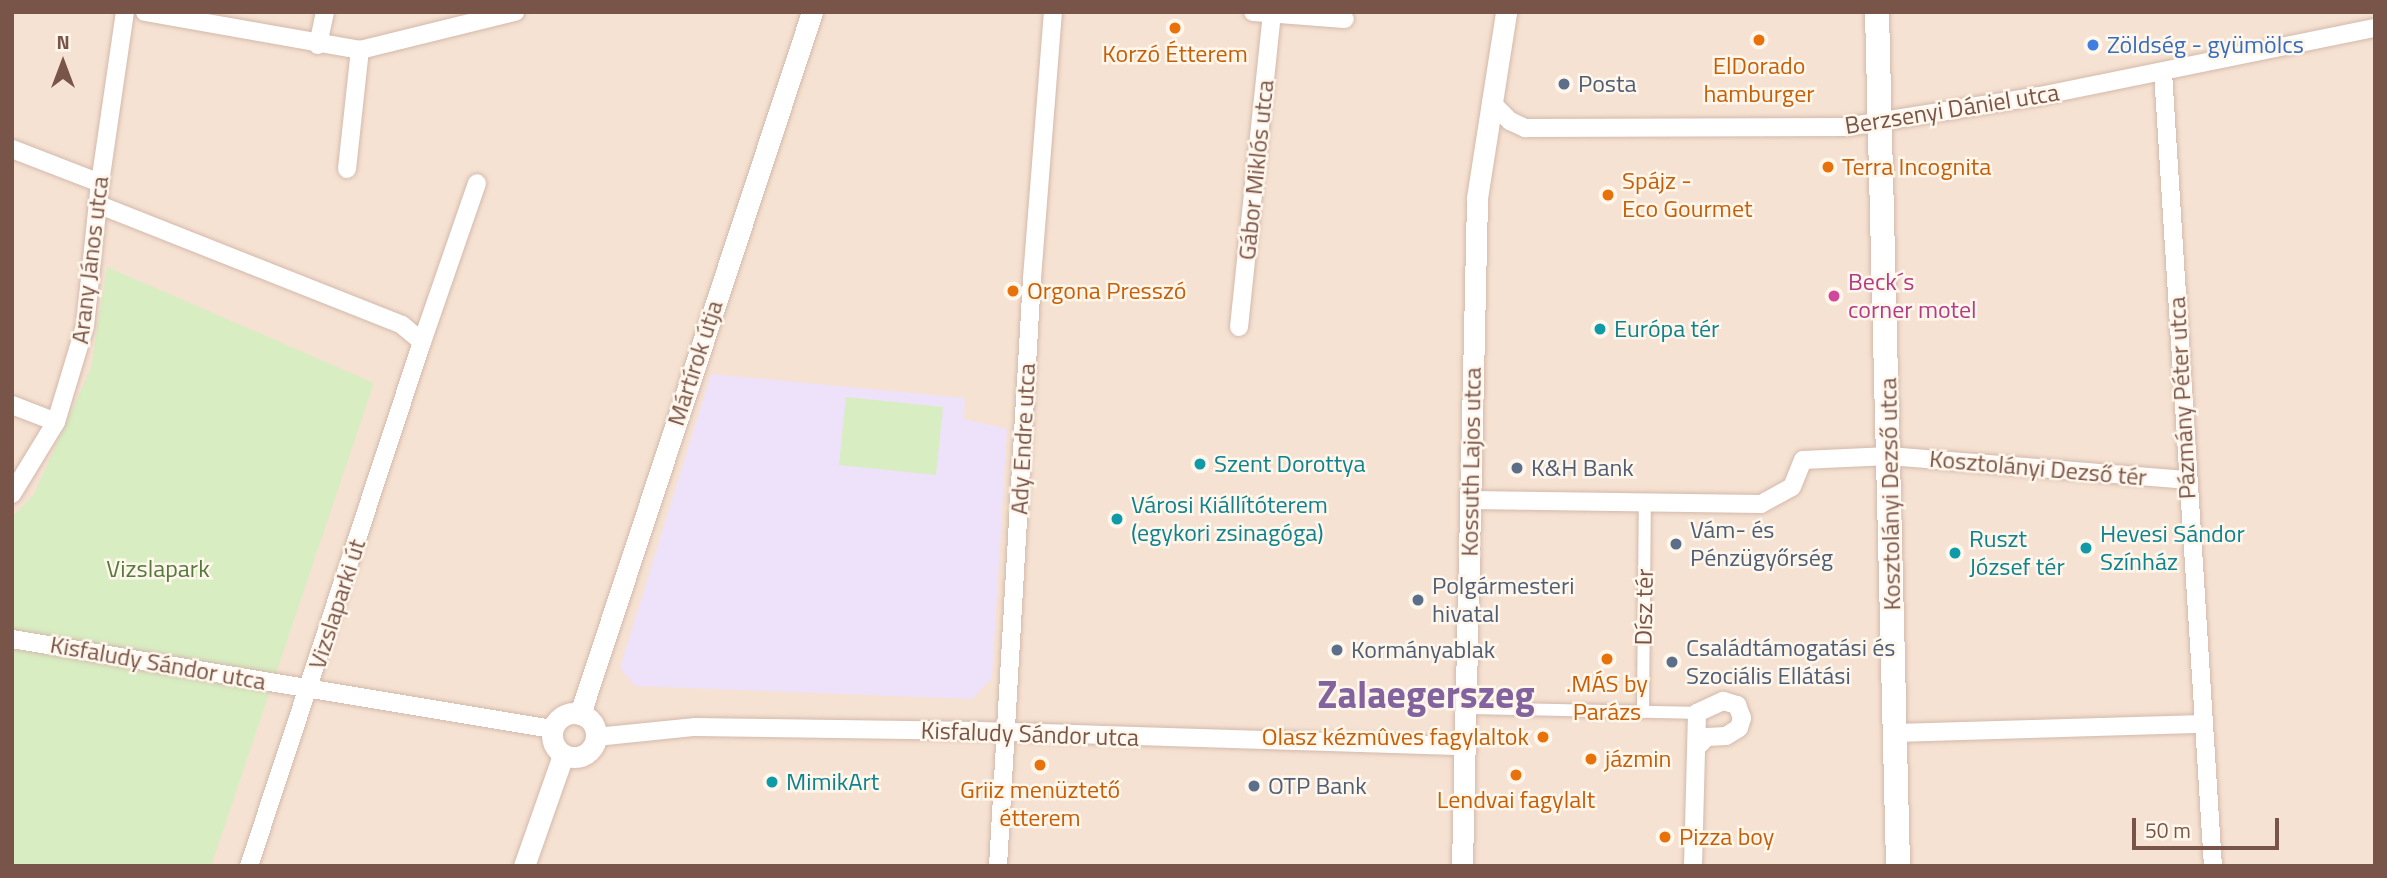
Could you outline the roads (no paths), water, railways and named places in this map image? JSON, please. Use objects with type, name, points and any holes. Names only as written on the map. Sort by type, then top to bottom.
[{"type":"main road","name":"Kosztolányi Dezső utca","points":[[1877,12],[1882,122],[1898,866]]},
{"type":"street","name":"Arany János utca","points":[[12,494],[56,422],[85,326],[97,204],[125,12]]},
{"type":"street","points":[[145,12],[318,45],[360,50],[514,12]]},
{"type":"street","points":[[318,45],[325,12]]},
{"type":"street","name":"Mártírok útja","points":[[580,714],[812,12]]},
{"type":"street","name":"Ady Endre utca","points":[[998,866],[1053,12]]},
{"type":"street","points":[[1253,12],[1345,19]]},
{"type":"street","name":"Kossuth Lajos utca","points":[[1462,866],[1477,198],[1506,12]]},
{"type":"street","name":"Gábor Miklós utca","points":[[1240,327],[1272,14]]},
{"type":"street","name":"Berzsenyi Dániel utca","points":[[1491,102],[1510,121],[1525,128],[1784,128],[1882,122],[2163,72],[2375,28]]},
{"type":"street","points":[[347,169],[360,50]]},
{"type":"street","name":"Pázmány Péter utca","points":[[2163,72],[2186,480],[2214,866]]},
{"type":"street","points":[[12,149],[100,183]]},
{"type":"street","name":"Vizslaparki út","points":[[249,866],[477,183]]},
{"type":"street","points":[[97,204],[402,325],[422,342]]},
{"type":"street","points":[[12,405],[56,422]]},
{"type":"street","name":"Kosztolányi Dezső tér","points":[[1645,502],[1771,501],[1792,487],[1803,460],[1889,456],[2186,480]]},
{"type":"street","points":[[1470,500],[1645,502]]},
{"type":"street","name":"Dísz tér","points":[[1643,712],[1645,502]]},
{"type":"street","name":"Kisfaludy Sándor utca","points":[[12,639],[552,729]]},
{"type":"street","points":[[1465,708],[1697,713],[1723,701],[1737,705],[1742,718],[1739,728],[1726,736],[1707,737],[1697,747]]},
{"type":"street","points":[[1693,866],[1697,713]]},
{"type":"street","points":[[580,714],[594,725],[596,737],[584,755],[563,755],[553,744],[552,729],[561,717],[580,714]]},
{"type":"street","points":[[1896,733],[2203,724]]},
{"type":"street","name":"Kisfaludy Sándor utca","points":[[596,737],[695,727],[1006,732],[1465,746]]},
{"type":"street","points":[[524,866],[563,755]]},
{"type":"place","name":"Korzó Étterem","points":[[1175,28]]},
{"type":"place","name":"ElDorado hamburger","points":[[1759,40]]},
{"type":"place","name":"Zöldség - gyümölcs","points":[[2093,45]]},
{"type":"place","name":"Posta","points":[[1564,84]]},
{"type":"place","name":"Terra Incognita","points":[[1828,167]]},
{"type":"place","name":"Spájz - Eco Gourmet","points":[[1608,195]]},
{"type":"place","name":"Orgona Presszó","points":[[1013,291]]},
{"type":"place","name":"Beck´s corner motel","points":[[1834,296]]},
{"type":"place","name":"Európa tér","points":[[1600,329]]},
{"type":"place","name":"Szent Dorottya","points":[[1200,464]]},
{"type":"place","name":"K&H Bank","points":[[1517,468]]},
{"type":"place","name":"Városi Kiállítóterem (egykori zsinagóga)","points":[[1117,519]]},
{"type":"place","name":"Vám- és Pénzügyőrség","points":[[1676,544]]},
{"type":"place","name":"Hevesi Sándor Színház","points":[[2086,548]]},
{"type":"place","name":"Ruszt József tér","points":[[1955,553]]},
{"type":"place","name":"Polgármesteri hivatal","points":[[1418,600]]},
{"type":"place","name":"Kormányablak","points":[[1337,650]]},
{"type":"place","name":".MÁS by Parázs","points":[[1607,659]]},
{"type":"place","name":"Családtámogatási és Szociális Ellátási","points":[[1672,662]]},
{"type":"place","name":"Olasz kézmûves fagylaltok","points":[[1543,737]]},
{"type":"place","name":"jázmin","points":[[1591,759]]},
{"type":"place","name":"Griiz menüztető étterem","points":[[1040,765]]},
{"type":"place","name":"Lendvai fagylalt","points":[[1516,775]]},
{"type":"place","name":"MimikArt","points":[[772,782]]},
{"type":"place","name":"OTP Bank","points":[[1254,786]]},
{"type":"place","name":"Pizza boy","points":[[1665,837]]},
{"type":"district","name":"Zalaegerszeg","points":[[1426,695]]},
{"type":"park label","name":"Vizslapark","points":[[158,569]]}]
